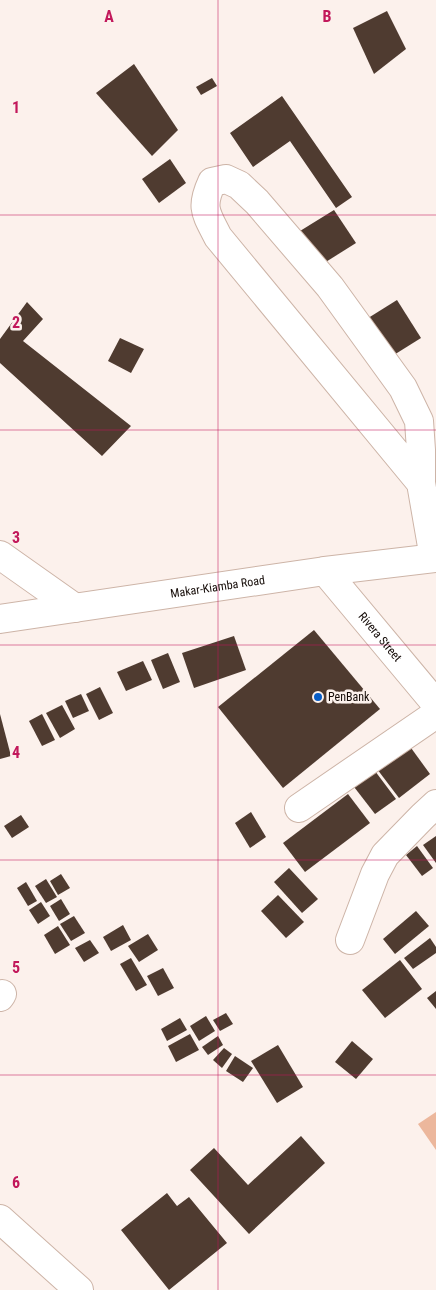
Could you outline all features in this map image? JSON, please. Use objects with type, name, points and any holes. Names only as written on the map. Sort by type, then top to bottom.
[{"type":"street","points":[[421,483],[218,237],[205,209],[206,194],[212,182],[226,179],[239,185],[257,202],[330,287],[403,388],[419,421],[421,483],[435,558]]},
{"type":"street","points":[[0,555],[75,608]]},
{"type":"street","name":"Makar-Kiamba Road","points":[[0,619],[325,571],[435,558]]},
{"type":"street","name":"Rivera Street","points":[[325,571],[436,704]]},
{"type":"street","points":[[299,808],[436,714]]},
{"type":"street","points":[[350,940],[375,874],[385,856],[436,804]]},
{"type":"street","points":[[0,1219],[72,1288]]},
{"type":"shaded area","points":[[436,1112],[436,1150],[418,1124]]},
{"type":"building","points":[[387,11],[406,49],[374,74],[353,28]]},
{"type":"building","points":[[134,64],[178,130],[152,156],[96,93]]},
{"type":"building","points":[[212,78],[217,86],[201,95],[196,87]]},
{"type":"building","points":[[282,96],[352,197],[336,208],[290,141],[253,167],[230,133]]},
{"type":"building","points":[[170,159],[186,183],[159,203],[142,179]]},
{"type":"building","points":[[334,210],[356,243],[321,265],[300,231]]},
{"type":"building","points":[[397,300],[421,338],[389,358],[365,320]]},
{"type":"building","points":[[27,302],[43,319],[23,341],[131,426],[102,456],[0,363],[0,339]]},
{"type":"building","points":[[120,338],[144,349],[131,373],[108,361]]},
{"type":"building","points":[[314,630],[380,709],[283,788],[218,707]]},
{"type":"building","points":[[234,636],[246,670],[194,688],[182,653]]},
{"type":"building","points":[[168,653],[180,682],[163,689],[151,660]]},
{"type":"building","points":[[143,661],[152,680],[126,691],[117,672]]},
{"type":"building","points":[[100,687],[113,713],[99,720],[86,694]]},
{"type":"building","points":[[81,694],[89,711],[73,718],[65,701]]},
{"type":"building","points":[[62,705],[75,729],[60,738],[46,713]]},
{"type":"building","points":[[0,714],[11,756],[0,759]]},
{"type":"building","points":[[42,714],[55,740],[42,746],[29,721]]},
{"type":"building","points":[[406,741],[430,774],[399,798],[374,765]]},
{"type":"building","points":[[372,767],[396,799],[375,814],[351,783]]},
{"type":"building","points":[[348,794],[370,823],[305,872],[283,843]]},
{"type":"building","points":[[251,812],[266,837],[250,848],[235,823]]},
{"type":"building","points":[[21,815],[29,827],[12,838],[4,826]]},
{"type":"building","points":[[436,836],[436,863],[423,845]]},
{"type":"building","points":[[417,846],[433,868],[422,876],[406,855]]},
{"type":"building","points":[[289,868],[318,899],[302,913],[274,882]]},
{"type":"building","points":[[61,874],[70,888],[58,895],[50,881]]},
{"type":"building","points":[[46,879],[57,897],[46,903],[35,886]]},
{"type":"building","points":[[26,882],[37,901],[28,906],[17,888]]},
{"type":"building","points":[[278,895],[304,922],[286,938],[261,911]]},
{"type":"building","points":[[61,899],[70,914],[59,921],[50,906]]},
{"type":"building","points":[[41,902],[50,916],[38,924],[29,910]]},
{"type":"building","points":[[416,911],[429,926],[395,954],[383,939]]},
{"type":"building","points":[[74,916],[85,933],[71,941],[60,924]]},
{"type":"building","points":[[123,925],[131,940],[111,951],[103,937]]},
{"type":"building","points":[[58,926],[70,945],[55,954],[44,935]]},
{"type":"building","points":[[148,934],[158,950],[139,962],[128,946]]},
{"type":"building","points":[[430,938],[436,947],[436,953],[413,969],[404,958]]},
{"type":"building","points":[[90,940],[99,953],[84,962],[75,948]]},
{"type":"building","points":[[131,958],[147,985],[136,991],[120,964]]},
{"type":"building","points":[[400,960],[422,989],[385,1018],[362,990]]},
{"type":"building","points":[[163,968],[174,988],[158,996],[147,976]]},
{"type":"building","points":[[436,991],[436,1009],[427,998]]},
{"type":"building","points":[[226,1013],[233,1024],[220,1031],[213,1020]]},
{"type":"building","points":[[206,1016],[215,1031],[199,1041],[190,1026]]},
{"type":"building","points":[[180,1018],[187,1030],[167,1041],[161,1029]]},
{"type":"building","points":[[190,1034],[199,1050],[176,1062],[168,1046]]},
{"type":"building","points":[[218,1036],[223,1045],[208,1055],[202,1047]]},
{"type":"building","points":[[352,1041],[373,1059],[356,1079],[335,1062]]},
{"type":"building","points":[[278,1045],[303,1087],[277,1103],[251,1061]]},
{"type":"building","points":[[224,1048],[232,1054],[222,1068],[213,1060]]},
{"type":"building","points":[[235,1056],[253,1068],[243,1082],[226,1071]]},
{"type":"building","points":[[301,1136],[325,1163],[249,1234],[190,1170],[214,1148],[248,1185]]},
{"type":"building","points":[[167,1193],[177,1206],[189,1197],[227,1243],[169,1290],[121,1230]]},
{"type":"place","name":"PenBank","points":[[318,697]]}]
